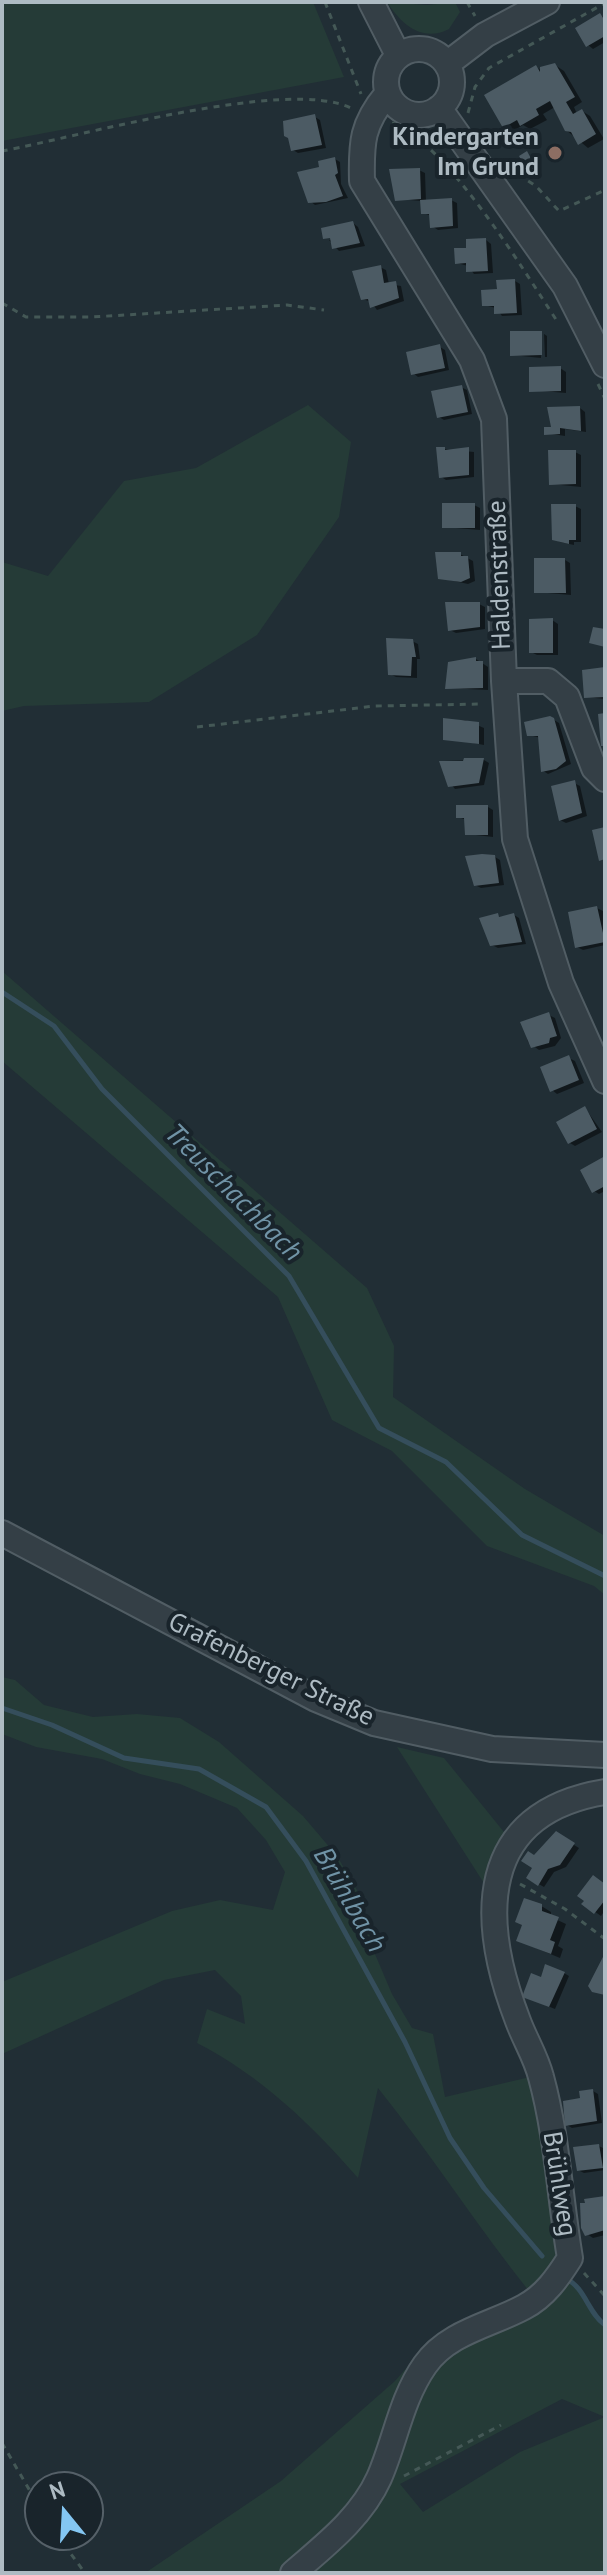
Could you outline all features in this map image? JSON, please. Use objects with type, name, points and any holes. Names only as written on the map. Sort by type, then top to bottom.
[{"type":"street","points":[[371,2],[398,55]]},
{"type":"street","points":[[447,64],[485,35],[547,2]]},
{"type":"street","points":[[418,48],[431,50],[447,64],[452,78],[451,91],[439,108],[422,115],[406,113],[393,104],[387,94],[388,69],[398,55],[418,48]]},
{"type":"street","points":[[368,116],[387,94]]},
{"type":"street","points":[[439,108],[565,286],[600,372]]},
{"type":"street","name":"Haldenstraße","points":[[368,116],[361,147],[362,181],[472,360],[494,419],[505,692],[515,839],[561,983],[605,1081]]},
{"type":"street","points":[[505,692],[548,681],[567,697],[594,768],[605,779]]},
{"type":"street","name":"Grafenberger Straße","points":[[2,1533],[316,1699],[374,1723],[492,1749],[605,1755]]},
{"type":"street","name":"Brühlweg","points":[[293,2573],[337,2535],[374,2486],[396,2424],[425,2364],[461,2334],[527,2306],[552,2285],[570,2258],[545,2092],[518,2020],[499,1955],[494,1908],[499,1873],[512,1841],[530,1820],[563,1803],[605,1792]]},
{"type":"path","points":[[325,2],[368,116]]},
{"type":"path","points":[[469,121],[475,87],[489,68],[605,3]]},
{"type":"path","points":[[2,151],[119,125],[301,98],[336,101],[397,125],[430,147],[495,230],[564,330]]},
{"type":"path","points":[[504,174],[511,170],[536,186],[559,211],[605,190]]},
{"type":"path","points":[[2,303],[26,317],[92,317],[287,305],[324,310]]},
{"type":"path","points":[[600,372],[605,399]]},
{"type":"path","points":[[197,727],[505,692]]},
{"type":"path","points":[[499,1873],[565,1909],[605,1939]]},
{"type":"path","points":[[570,2258],[605,2296]]},
{"type":"path","points":[[374,2486],[389,2484],[501,2425]]},
{"type":"path","points":[[2,2443],[24,2481]]},
{"type":"path","points":[[69,2551],[85,2573]]},
{"type":"green space","points":[[2,2],[313,2],[344,77],[2,141]]},
{"type":"green space","points":[[387,2],[427,5],[455,2],[460,12],[449,29],[430,34],[406,24]]},
{"type":"green space","points":[[308,405],[351,442],[339,517],[257,635],[149,702],[24,706],[2,711],[2,562],[48,576],[124,481],[196,468]]},
{"type":"green space","points":[[2,971],[367,1288],[394,1346],[393,1397],[525,1489],[605,1536],[605,1595],[594,1586],[487,1546],[392,1451],[332,1420],[278,1297],[2,1061]]},
{"type":"green space","points":[[2,1677],[15,1680],[44,1705],[93,1717],[137,1714],[180,1718],[219,1742],[303,1816],[337,1856],[361,1897],[372,1947],[392,1994],[412,2028],[433,2034],[445,2097],[530,2077],[550,2173],[558,2254],[532,2295],[378,2088],[358,2178],[322,2139],[264,2086],[197,2043],[207,2009],[245,2024],[241,1996],[215,1970],[164,1980],[2,2054],[2,1982],[172,1911],[220,1900],[273,1910],[285,1872],[266,1840],[237,1808],[180,1784],[140,1774],[102,1759],[36,1747],[2,1734]]},
{"type":"green space","points":[[397,1747],[444,1758],[508,1837],[487,1888]]},
{"type":"green space","points":[[567,2279],[578,2289],[605,2325],[605,2417],[605,2573],[302,2573],[335,2544],[431,2368]],"holes":[[[562,2399],[605,2417],[520,2452],[423,2512],[400,2484]]]},
{"type":"green space","points":[[430,2351],[376,2471],[328,2531],[281,2573],[145,2573],[281,2481],[395,2381],[409,2365]]},
{"type":"building","points":[[600,13],[605,21],[605,36],[586,47],[575,28]]},
{"type":"building","name":"Kindergarten Im Grund","points":[[555,63],[575,97],[566,102],[573,114],[582,109],[596,134],[578,145],[571,132],[565,131],[550,101],[536,109],[539,115],[520,126],[517,120],[503,128],[484,95],[536,65],[540,72],[540,67]]},
{"type":"building","points":[[315,114],[322,145],[291,151],[288,138],[284,136],[283,121]]},
{"type":"building","points":[[527,151],[536,168],[528,172],[519,156]]},
{"type":"building","points":[[335,157],[338,173],[335,175],[343,196],[326,202],[308,203],[297,172],[319,167],[318,161]]},
{"type":"building","points":[[420,168],[421,199],[395,201],[389,169]]},
{"type":"building","points":[[452,198],[453,226],[430,228],[429,214],[421,214],[420,200]]},
{"type":"building","points":[[353,221],[360,243],[332,249],[330,238],[323,239],[321,228]]},
{"type":"building","points":[[486,238],[488,271],[466,272],[466,263],[455,264],[454,248],[466,248],[466,239]]},
{"type":"building","points":[[381,265],[384,283],[396,281],[399,298],[370,308],[368,299],[361,300],[352,271]]},
{"type":"building","points":[[515,279],[517,313],[494,314],[494,306],[482,306],[481,290],[497,289],[496,280]]},
{"type":"building","points":[[510,331],[542,331],[542,355],[510,356]]},
{"type":"building","points":[[440,344],[445,368],[411,375],[406,352]]},
{"type":"building","points":[[561,366],[561,391],[529,392],[529,367]]},
{"type":"building","points":[[462,385],[468,412],[437,418],[431,391]]},
{"type":"building","points":[[580,406],[581,431],[560,428],[560,434],[544,435],[544,427],[551,427],[547,407]]},
{"type":"building","points":[[436,447],[445,447],[445,450],[469,447],[469,475],[439,478]]},
{"type":"building","points":[[548,450],[576,450],[576,484],[549,485]]},
{"type":"building","points":[[442,503],[475,503],[475,528],[442,528]]},
{"type":"building","points":[[551,504],[576,504],[576,540],[569,540],[569,544],[552,540]]},
{"type":"building","points":[[435,552],[461,552],[461,556],[468,556],[470,578],[461,582],[438,579]]},
{"type":"building","points":[[534,558],[565,558],[566,593],[534,593]]},
{"type":"building","points":[[445,602],[480,602],[480,627],[448,631]]},
{"type":"building","points":[[553,618],[553,653],[529,653],[529,619]]},
{"type":"building","points":[[593,627],[605,629],[605,647],[589,643]]},
{"type":"building","points":[[386,638],[413,639],[416,657],[412,657],[411,676],[388,675]]},
{"type":"building","points":[[476,657],[476,661],[483,661],[483,688],[445,689],[448,662]]},
{"type":"building","points":[[605,667],[605,697],[584,698],[582,670]]},
{"type":"building","points":[[605,713],[605,746],[601,746],[598,714]]},
{"type":"building","points":[[550,716],[554,718],[566,761],[556,769],[541,772],[538,736],[527,736],[524,722]]},
{"type":"building","points":[[443,718],[479,722],[479,744],[443,740]]},
{"type":"building","points":[[464,758],[484,758],[479,783],[448,787],[439,761],[463,761]]},
{"type":"building","points":[[575,780],[582,813],[559,821],[551,786]]},
{"type":"building","points":[[456,805],[488,805],[488,835],[465,835],[464,818],[456,818]]},
{"type":"building","points":[[605,827],[605,859],[599,861],[592,830]]},
{"type":"building","points":[[495,855],[499,883],[474,886],[465,856]]},
{"type":"building","points":[[597,906],[605,942],[575,948],[568,912]]},
{"type":"building","points":[[498,913],[499,917],[514,913],[522,942],[490,946],[479,918]]},
{"type":"building","points":[[549,1012],[557,1036],[550,1038],[549,1043],[531,1048],[520,1022]]},
{"type":"building","points":[[569,1055],[579,1080],[550,1092],[540,1067]]},
{"type":"building","points":[[585,1106],[597,1129],[568,1144],[556,1122]]},
{"type":"building","points":[[605,1156],[605,1186],[592,1193],[580,1170]]},
{"type":"building","points":[[556,1831],[575,1843],[560,1865],[548,1869],[538,1886],[526,1878],[532,1868],[521,1861],[528,1851],[534,1855]]},
{"type":"building","points":[[593,1875],[605,1884],[605,1900],[594,1914],[581,1904],[584,1901],[577,1896]]},
{"type":"building","points":[[524,1898],[542,1904],[542,1911],[559,1917],[550,1940],[555,1942],[551,1954],[516,1941],[522,1925],[515,1922]]},
{"type":"building","points":[[605,1953],[605,1995],[592,1992],[588,1986]]},
{"type":"building","points":[[545,1964],[565,1972],[549,2007],[522,1997],[531,1973],[541,1977]]},
{"type":"building","points":[[593,2089],[597,2121],[565,2126],[563,2101],[580,2098],[579,2091]]},
{"type":"building","points":[[599,2144],[603,2168],[577,2171],[573,2147]]},
{"type":"building","points":[[605,2196],[605,2230],[585,2236],[581,2228],[580,2203],[585,2203],[584,2199]]},
{"type":"waterway","name":"Treuschachbach","points":[[2,992],[54,1026],[102,1089],[289,1276],[379,1428],[446,1462],[522,1535],[605,1576]]},
{"type":"waterway","name":"Brühlbach","points":[[2,1708],[52,1725],[124,1758],[199,1769],[266,1807],[306,1861],[405,2042],[450,2138],[484,2188],[542,2256]]},
{"type":"waterway","points":[[566,2279],[578,2288],[594,2314],[605,2325]]},
{"type":"place","name":"Kindergarten Im Grund","points":[[555,153]]}]
